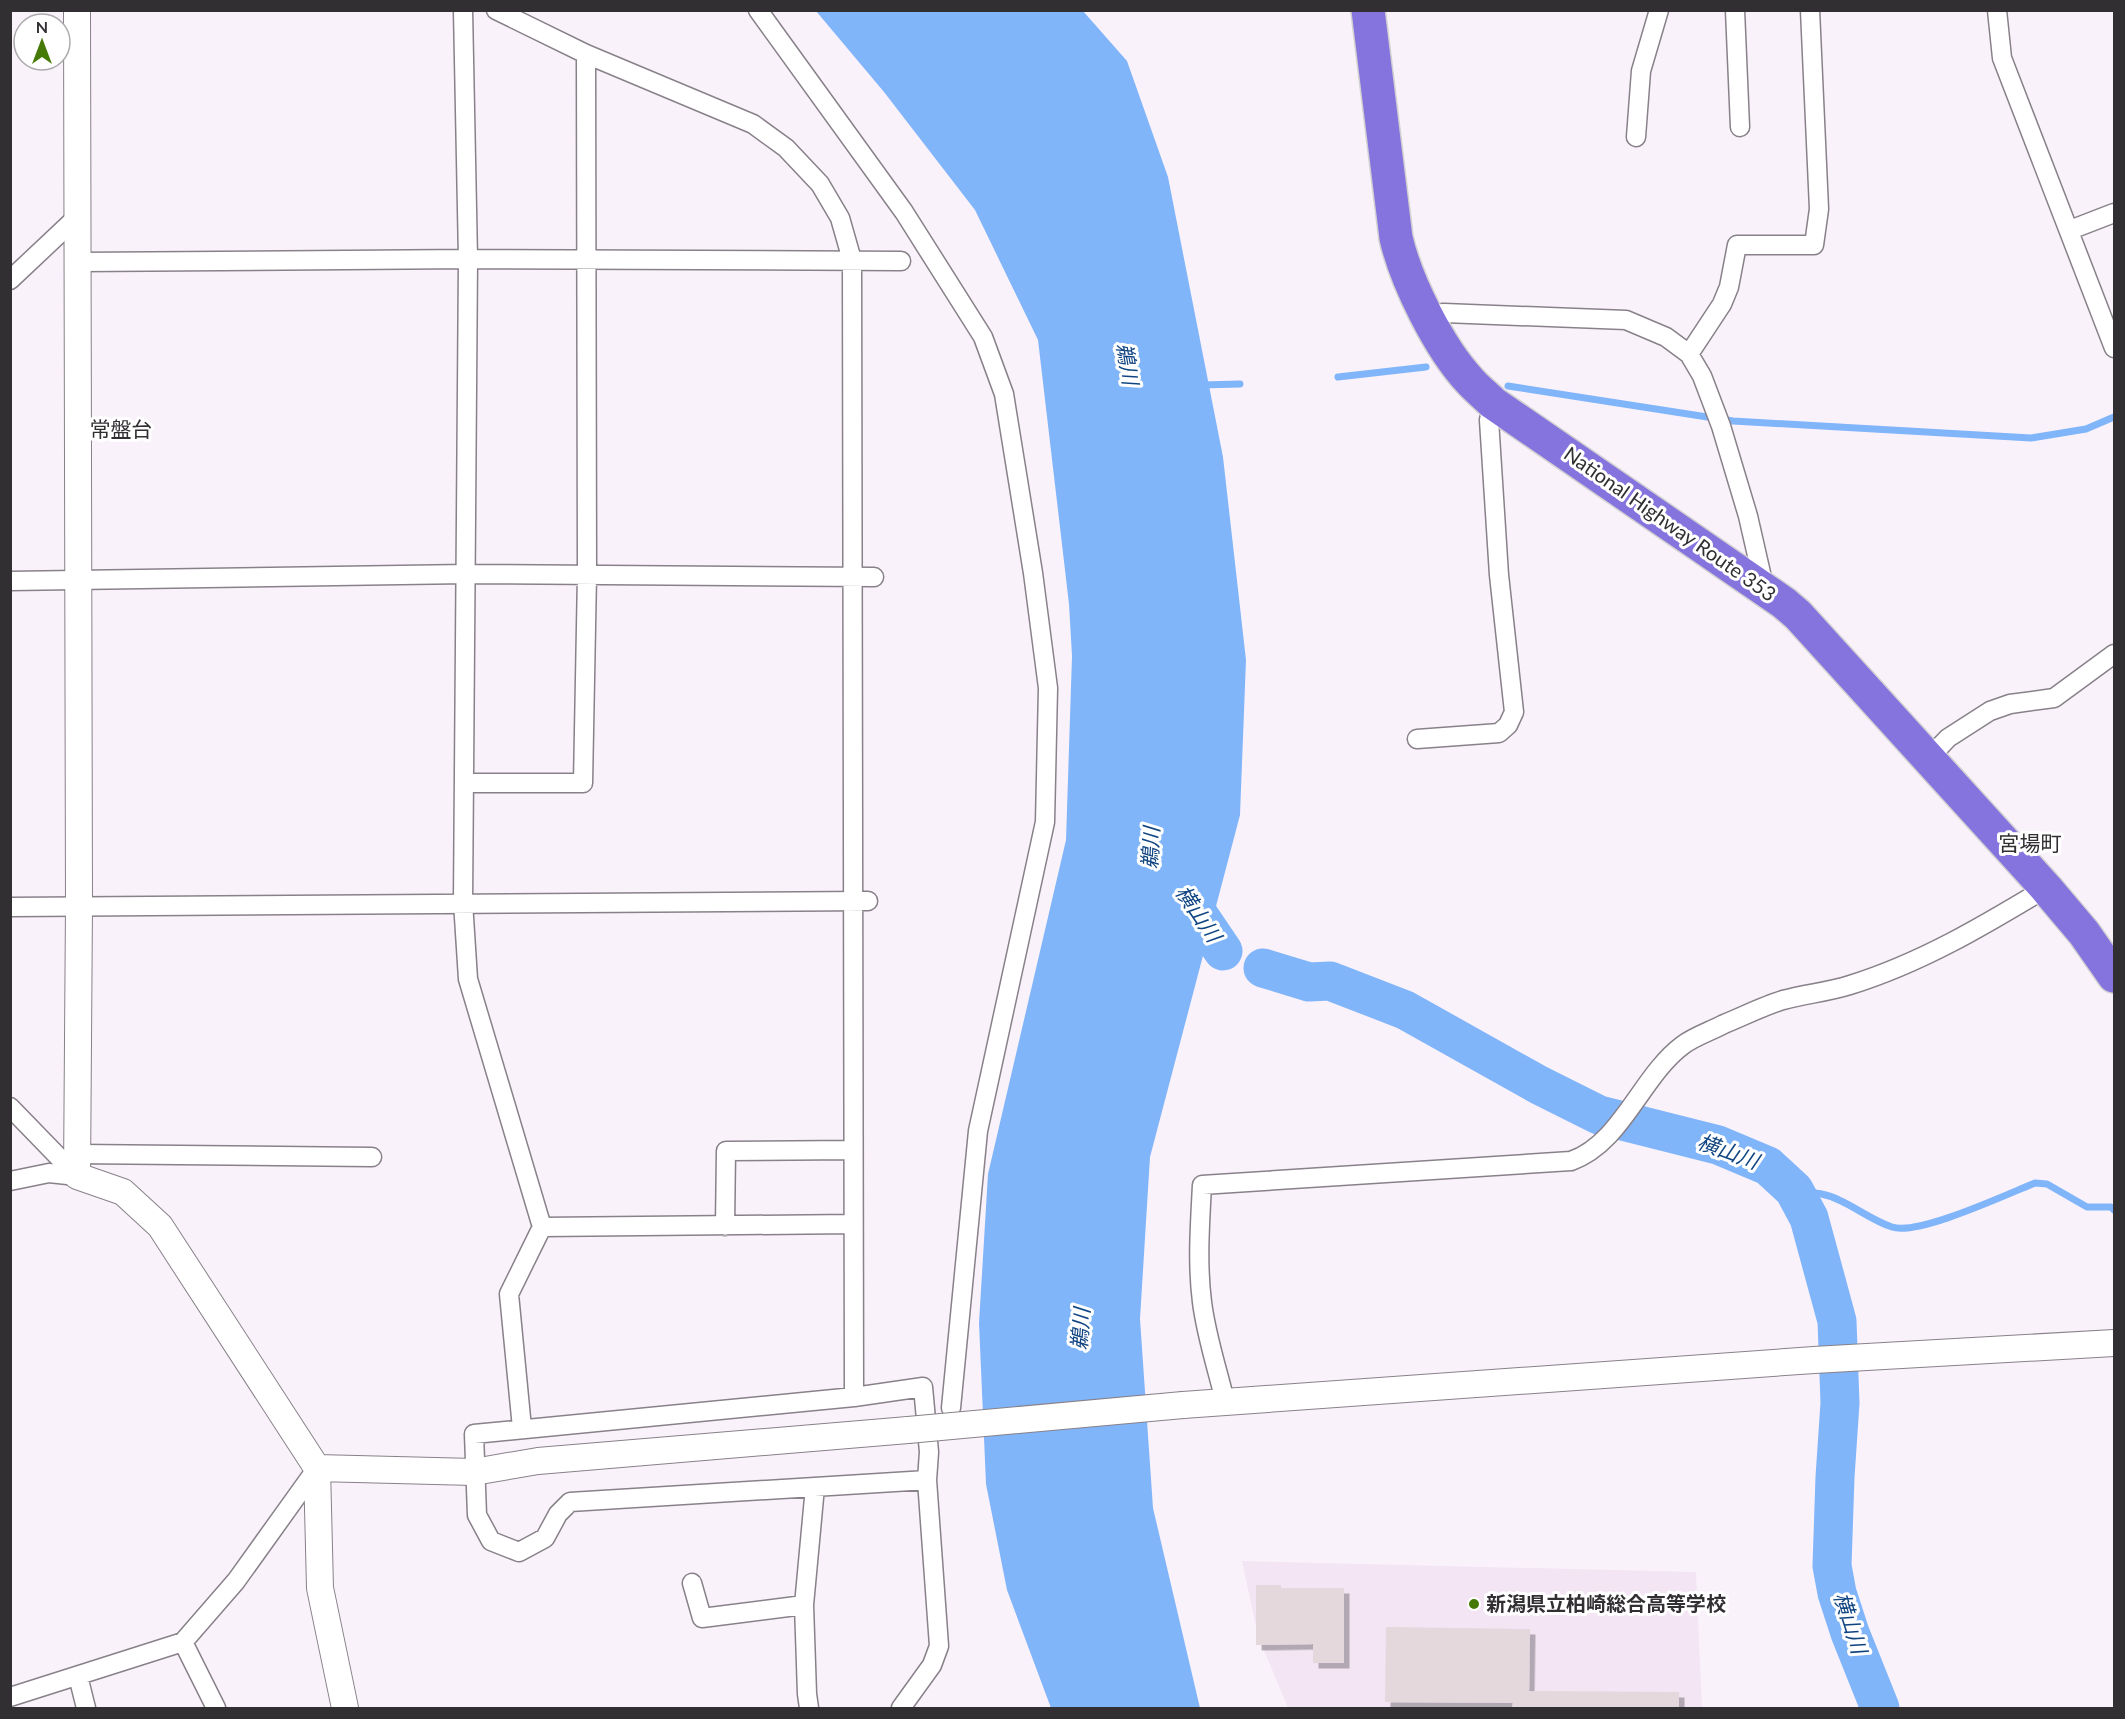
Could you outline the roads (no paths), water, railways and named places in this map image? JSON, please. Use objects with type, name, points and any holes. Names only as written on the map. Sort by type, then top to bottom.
[{"type":"highway","name":"National Highway Route 353","points":[[1368,10],[1396,238],[1405,270],[1427,315],[1456,364],[1493,403],[1784,603],[1812,629],[2046,888],[2084,933],[2115,976]]},
{"type":"street","points":[[77,10],[79,262],[77,1165]]},
{"type":"street","points":[[463,10],[468,259],[463,902],[468,979],[542,1227],[509,1294],[522,1428]]},
{"type":"street","points":[[496,10],[586,54],[753,124],[786,148],[820,184],[840,218],[852,260],[852,577],[860,901],[853,1150],[854,1397]]},
{"type":"street","points":[[758,10],[904,212],[983,337],[1004,394],[1033,573],[1048,688],[1045,822],[978,1131],[951,1408]]},
{"type":"street","points":[[1636,137],[1641,72],[1659,10]]},
{"type":"street","points":[[1735,10],[1740,128]]},
{"type":"street","points":[[1689,354],[1722,304],[1729,287],[1737,245],[1814,245],[1819,209],[1810,10]]},
{"type":"street","points":[[1997,10],[2002,58],[2115,348]]},
{"type":"street","points":[[464,783],[583,783],[587,575],[586,54]]},
{"type":"street","points":[[2070,230],[2115,213]]},
{"type":"street","points":[[10,280],[78,216]]},
{"type":"street","points":[[79,262],[468,259],[901,261]]},
{"type":"street","points":[[1427,315],[1626,320],[1666,337],[1689,354],[1702,376],[1718,417],[1748,516],[1761,573],[1762,588]]},
{"type":"street","points":[[1417,739],[1499,733],[1508,725],[1514,712],[1500,575],[1489,420],[1493,403]]},
{"type":"street","points":[[10,580],[79,581],[466,574],[874,577]]},
{"type":"street","points":[[1929,758],[1948,738],[1990,711],[2010,704],[2054,698],[2115,654]]},
{"type":"street","points":[[1225,1401],[1205,1324],[1202,1300],[1200,1272],[1202,1185],[1571,1161],[1583,1157],[1606,1136],[1635,1102],[1657,1070],[1671,1054],[1684,1044],[1785,1000],[1851,985],[1917,960],[1975,931],[2046,888]]},
{"type":"street","points":[[10,906],[860,901]]},
{"type":"street","points":[[10,1107],[77,1165],[123,1191],[160,1226],[317,1468],[320,1588],[345,1708]]},
{"type":"street","points":[[725,1226],[726,1151],[853,1150]]},
{"type":"street","points":[[10,1181],[77,1165],[372,1157]]},
{"type":"street","points":[[542,1227],[853,1224]]},
{"type":"street","points":[[317,1468],[474,1472],[538,1461],[1225,1401],[1814,1360],[2115,1343]]},
{"type":"street","points":[[901,1708],[932,1665],[939,1646],[927,1480],[929,1452],[923,1387],[854,1397],[474,1434],[477,1515],[491,1541],[519,1551],[545,1538],[558,1514],[570,1502],[927,1480]]},
{"type":"street","points":[[10,1697],[183,1642],[236,1581],[317,1468]]},
{"type":"street","points":[[809,1708],[804,1605],[815,1487]]},
{"type":"street","points":[[692,1584],[702,1618],[804,1605]]},
{"type":"street","points":[[183,1642],[216,1708]]},
{"type":"street","points":[[78,1676],[86,1708]]},
{"type":"water","name":"鵜川","points":[[816,11],[1083,11],[1127,61],[1168,177],[1223,457],[1246,660],[1240,815],[1150,1157],[1140,1319],[1153,1508],[1200,1708],[1051,1708],[1007,1590],[986,1484],[979,1323],[988,1174],[1066,840],[1072,656],[1069,604],[1038,340],[975,210],[884,92]]},
{"type":"waterway","points":[[1338,377],[1426,367]]},
{"type":"waterway","points":[[1201,385],[1240,384]]},
{"type":"waterway","points":[[1508,386],[1733,421],[2031,438],[2086,429],[2114,417]]},
{"type":"waterway","name":"横山川","points":[[1179,886],[1223,951]]},
{"type":"waterway","name":"横山川","points":[[1263,968],[1309,982],[1330,981],[1405,1010],[1539,1085],[1599,1115],[1718,1145],[1768,1166],[1794,1190],[1809,1218],[1837,1321],[1840,1403],[1832,1566],[1837,1593],[1850,1633],[1880,1708]]},
{"type":"waterway","points":[[1794,1190],[1834,1198],[1885,1224],[1904,1228],[1941,1220],[2035,1183],[2047,1184],[2087,1207],[2111,1207],[2114,1210]]},
{"type":"place","name":"新潟県立柏崎総合高等学校","points":[[1474,1604]]},
{"type":"district","name":"常盤台","points":[[121,430]]},
{"type":"district","name":"宮場町","points":[[2030,844]]}]
